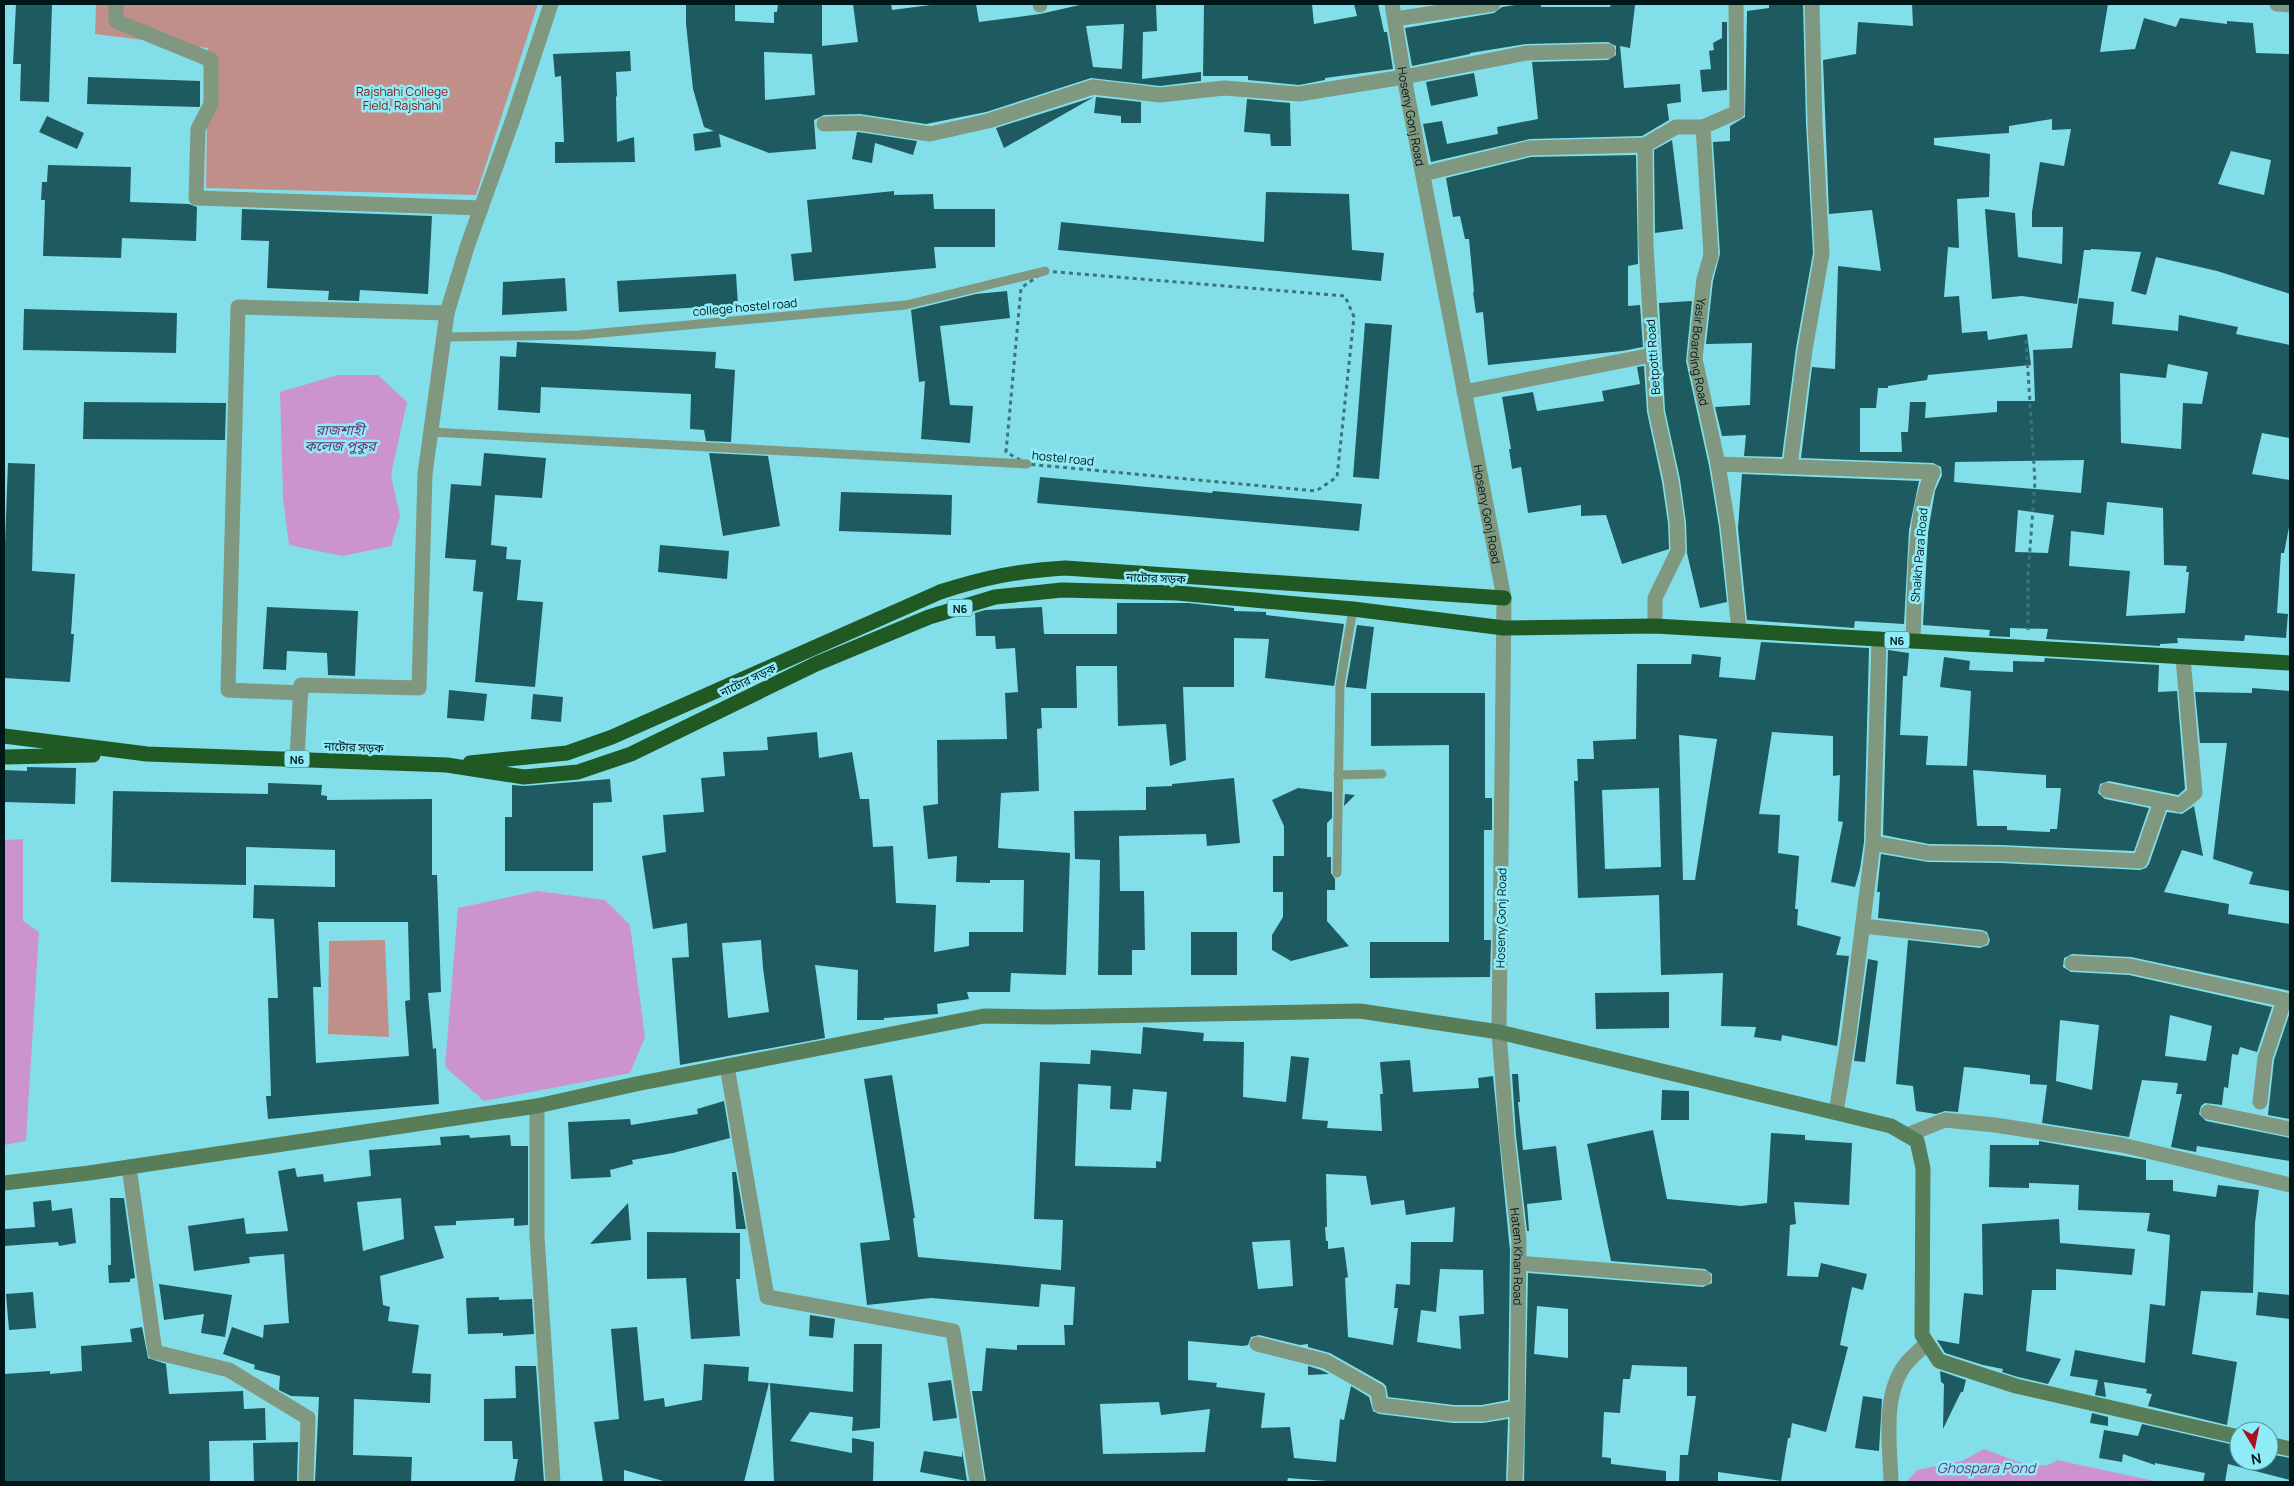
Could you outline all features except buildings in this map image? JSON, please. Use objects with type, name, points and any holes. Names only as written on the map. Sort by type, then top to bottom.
[{"type":"highway","points":[[446,765],[567,753],[612,738],[940,592],[980,579],[1022,571],[1065,568],[1504,598]]},
{"type":"highway","name":"নাটোর সড়ক","points":[[4,736],[147,754],[446,765],[524,777],[578,772],[631,754],[816,664],[929,617],[995,597],[1062,590],[1178,593],[1353,609],[1504,628]]},
{"type":"highway","name":"N6","points":[[1504,628],[1655,626],[2290,663]]},
{"type":"highway","name":"N6","points":[[4,757],[147,754]]},
{"type":"main road","points":[[4,1183],[129,1167],[537,1106],[727,1066],[984,1016],[1047,1017],[1360,1011],[1500,1032],[1891,1126],[1917,1141],[1923,1168],[1922,1335],[1938,1360],[2016,1386],[2229,1435]]},
{"type":"street","points":[[116,4],[116,21],[211,60],[211,104],[198,129],[196,198],[481,208]]},
{"type":"street","points":[[297,759],[301,685],[419,688],[425,474],[447,313],[551,4]]},
{"type":"street","points":[[1393,11],[1493,4]]},
{"type":"street","points":[[1423,174],[1530,148],[1645,145],[1676,127],[1703,127],[1737,112],[1736,4]]},
{"type":"street","points":[[1718,464],[1790,466],[1805,350],[1822,254],[1815,123],[1812,4]]},
{"type":"street","points":[[2277,4],[2290,5]]},
{"type":"street","name":"Hoseny Gonj Road","points":[[1393,11],[1504,598],[1500,1032]]},
{"type":"street","points":[[824,124],[859,123],[930,134],[988,121],[1093,87],[1160,95],[1224,88],[1299,94],[1404,77],[1526,53],[1608,51]]},
{"type":"street","name":"Yasir Boarding Road","points":[[1703,127],[1711,255],[1704,279],[1695,359],[1718,464],[1728,526],[1739,630]]},
{"type":"street","name":"Betpotti Road","points":[[1645,145],[1646,238],[1656,411],[1671,480],[1677,522],[1678,551],[1655,598],[1655,626]]},
{"type":"street","points":[[301,693],[228,690],[238,307],[447,313]]},
{"type":"street","points":[[1464,392],[1652,355]]},
{"type":"street","name":"Shaikh Para Road","points":[[1790,466],[1933,472],[1926,484],[1918,540],[1913,641]]},
{"type":"street","points":[[1836,1112],[1873,843],[1879,639]]},
{"type":"street","points":[[2107,790],[2180,805],[2195,793],[2183,658]]},
{"type":"street","points":[[1873,843],[1928,853],[2001,854],[2140,861],[2161,802]]},
{"type":"street","points":[[1863,926],[1981,939]]},
{"type":"street","points":[[2072,963],[2130,966],[2287,1001],[2265,1058],[2260,1102]]},
{"type":"street","name":"Hatem Khan Road","points":[[1500,1032],[1507,1137],[1519,1241],[1514,1482]]},
{"type":"street","points":[[727,1066],[766,1297],[953,1331],[976,1482]]},
{"type":"street","points":[[537,1106],[537,1236],[553,1482]]},
{"type":"street","points":[[2208,1112],[2290,1129]]},
{"type":"street","points":[[1907,1135],[1945,1120],[1995,1125],[2122,1145],[2290,1185]]},
{"type":"street","points":[[129,1167],[155,1352],[229,1370],[308,1418],[306,1482]]},
{"type":"street","points":[[1519,1262],[1704,1278]]},
{"type":"street","points":[[1891,1482],[1890,1429],[1893,1390],[1905,1366],[1927,1343]]},
{"type":"street","points":[[1257,1344],[1325,1361],[1378,1391],[1380,1405],[1453,1414],[1483,1414],[1517,1408]]},
{"type":"lane","name":"college hostel road","points":[[444,337],[580,335],[906,305],[1045,271]]},
{"type":"lane","points":[[431,432],[1027,464]]},
{"type":"lane","points":[[1337,873],[1340,686],[1353,609]]},
{"type":"lane","points":[[1338,775],[1382,774]]},
{"type":"path","name":"hostel road","points":[[1045,271],[1345,296],[1354,317],[1338,477],[1316,491],[1027,464],[1006,452],[1020,288],[1045,271]]},
{"type":"path","points":[[2026,340],[2035,482],[2028,575],[2028,648]]},
{"type":"green space","name":"Rajshahi College Field, Rajshahi","points":[[96,4],[538,4],[476,195],[206,188],[208,48],[95,34]]},
{"type":"green space","points":[[385,940],[389,1037],[328,1034],[329,941]]},
{"type":"water","name":"রাজশাহী কলেজ পুকুর","points":[[338,375],[378,375],[407,402],[391,475],[400,516],[391,546],[343,556],[289,545],[283,498],[280,392]]},
{"type":"water","points":[[23,839],[23,921],[39,932],[26,1141],[4,1145],[4,840]]},
{"type":"water","points":[[537,891],[605,900],[630,925],[645,1037],[630,1073],[484,1101],[445,1067],[458,908]]},
{"type":"water","name":"Ghospara Pond","points":[[1984,1449],[2012,1460],[2032,1465],[2041,1466],[2057,1460],[2159,1482],[1906,1482],[1917,1470],[1962,1461]]}]
